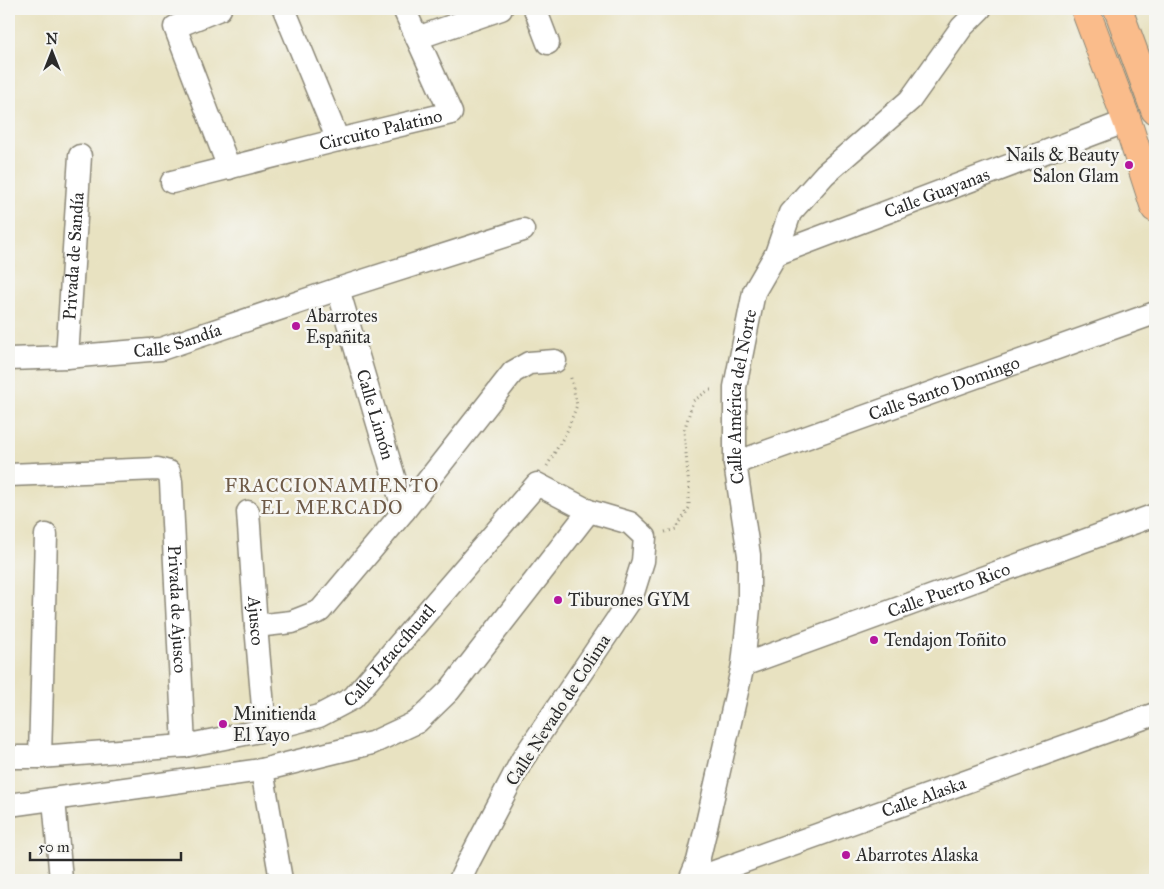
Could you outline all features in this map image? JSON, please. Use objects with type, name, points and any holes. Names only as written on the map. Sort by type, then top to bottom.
[{"type":"main road","points":[[1065,9],[1107,110],[1127,121]]},
{"type":"main road","points":[[1085,9],[1127,121],[1155,208]]},
{"type":"main road","points":[[1118,9],[1155,110]]},
{"type":"street","points":[[220,9],[175,27],[229,168]]},
{"type":"street","points":[[284,9],[338,140]]},
{"type":"street","name":"Circuito Palatino","points":[[172,182],[451,114],[404,9]]},
{"type":"street","points":[[417,38],[501,9]]},
{"type":"street","points":[[535,9],[548,43]]},
{"type":"street","name":"Calle América del Norte","points":[[701,875],[743,665],[748,608],[748,555],[734,463],[734,387],[754,292],[776,254],[790,213],[825,174],[910,100],[962,27],[980,9]]},
{"type":"street","points":[[1128,9],[1155,85]]},
{"type":"street","name":"Calle Guayanas","points":[[776,254],[1127,121]]},
{"type":"street","name":"Privada de Sandía","points":[[67,357],[80,156]]},
{"type":"street","name":"Calle Sandía","points":[[9,359],[67,357],[161,349],[338,289],[523,230]]},
{"type":"street","name":"Calle Limón","points":[[338,289],[404,511]]},
{"type":"street","name":"Calle Santo Domingo","points":[[734,463],[1155,313]]},
{"type":"street","points":[[256,626],[292,622],[320,611],[404,511],[514,372],[529,363],[555,361]]},
{"type":"street","name":"Privada de Ajusco","points":[[9,475],[158,468],[169,472],[184,746]]},
{"type":"street","points":[[537,484],[589,511],[630,523],[645,537]]},
{"type":"street","name":"Calle Iztaccíhuatl","points":[[9,757],[40,757],[184,746],[265,730],[318,716],[353,698],[537,484]]},
{"type":"street","points":[[9,805],[262,770],[372,743],[417,722],[448,691],[589,511]]},
{"type":"street","name":"Ajusco","points":[[248,512],[265,730]]},
{"type":"street","name":"Calle Puerto Rico","points":[[743,665],[1155,515]]},
{"type":"street","points":[[40,757],[46,535]]},
{"type":"street","name":"Calle Nevado de Colima","points":[[460,880],[522,760],[631,599],[644,561],[645,537]]},
{"type":"street","name":"Calle Alaska","points":[[701,875],[1155,714]]},
{"type":"street","points":[[262,770],[281,880]]},
{"type":"street","points":[[54,799],[61,880]]},
{"type":"path","points":[[537,484],[567,432],[577,406],[570,373],[555,361]]},
{"type":"path","points":[[645,537],[676,529],[690,508],[690,488],[684,431],[694,401],[709,390],[734,387]]},
{"type":"place","name":"Nails & Beauty Salon Glam","points":[[1129,165]]},
{"type":"place","name":"Abarrotes Españita","points":[[296,326]]},
{"type":"place","name":"Tiburones GYM","points":[[558,600]]},
{"type":"place","name":"Tendajon Toñito","points":[[874,640]]},
{"type":"place","name":"Minitienda El Yayo","points":[[223,724]]},
{"type":"place","name":"Abarrotes Alaska","points":[[846,855]]},
{"type":"district","name":"FRACCIONAMIENTO EL MERCADO","points":[[332,496]]}]
